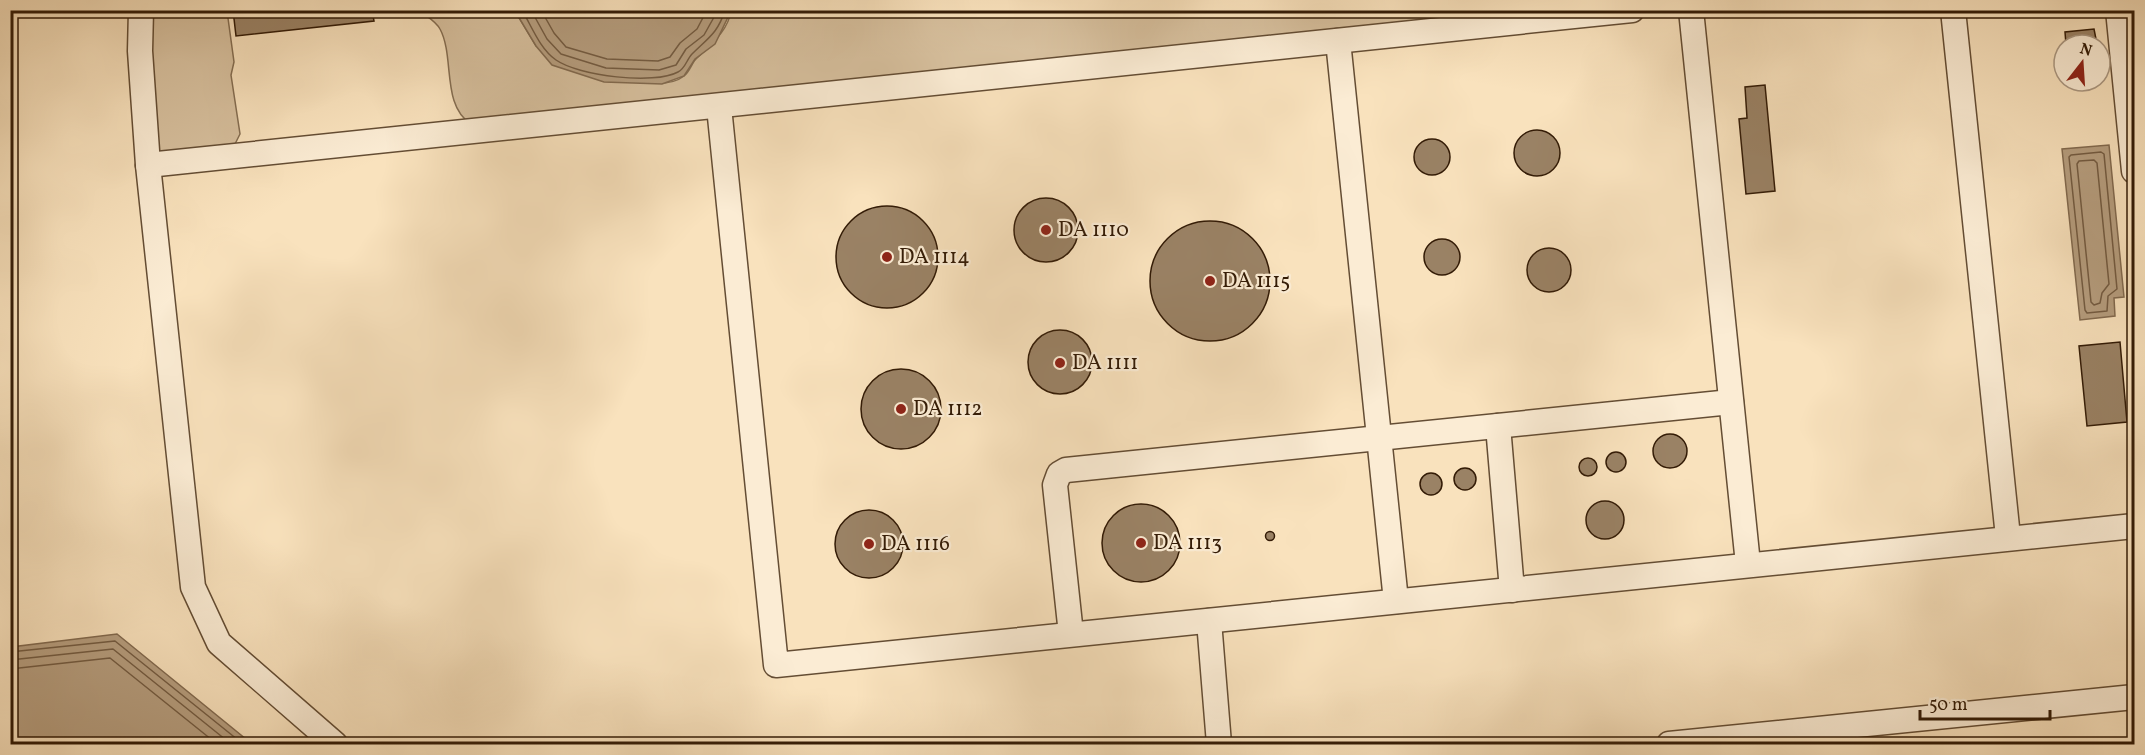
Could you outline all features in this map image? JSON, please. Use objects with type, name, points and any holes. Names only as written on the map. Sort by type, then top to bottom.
[{"type":"lane","points":[[141,10],[140,51],[147,165],[193,587],[219,643],[335,744]]},
{"type":"lane","points":[[147,165],[1632,10]]},
{"type":"lane","points":[[1691,10],[1748,564]]},
{"type":"lane","points":[[1953,10],[2008,537]]},
{"type":"lane","points":[[2118,10],[2134,171]]},
{"type":"lane","points":[[1338,41],[1396,602]]},
{"type":"lane","points":[[719,107],[776,665],[2008,537],[2134,526]]},
{"type":"lane","points":[[1071,634],[1055,485],[1059,474],[1066,470],[1731,402]]},
{"type":"lane","points":[[1498,426],[1512,590]]},
{"type":"lane","points":[[1209,621],[1219,744]]},
{"type":"lane","points":[[1669,744],[2134,697]]},
{"type":"shaded area","points":[[148,11],[227,11],[234,62],[231,75],[240,134],[232,150],[157,153]]},
{"type":"shaded area","points":[[420,11],[515,11],[536,46],[611,74],[653,83],[670,82],[684,76],[695,60],[723,31],[731,11],[1509,11],[471,124],[462,116],[452,93],[447,53],[440,29]]},
{"type":"water","points":[[731,10],[715,44],[695,59],[684,76],[662,84],[604,82],[552,65],[536,46],[515,11]]},
{"type":"water","points":[[2109,145],[2124,297],[2114,298],[2115,316],[2080,320],[2062,149]]},
{"type":"water","points":[[117,634],[252,744],[11,744],[11,647]]},
{"type":"building","points":[[233,10],[372,10],[374,21],[236,36]]},
{"type":"building","points":[[2094,29],[2095,33],[2065,33]]},
{"type":"building","points":[[1765,85],[1775,191],[1746,194],[1739,119],[1747,118],[1745,87]]},
{"type":"building","points":[[1537,130],[1553,137],[1560,153],[1553,169],[1537,176],[1521,169],[1514,153],[1521,137]]},
{"type":"building","points":[[1432,139],[1445,144],[1450,157],[1445,170],[1432,175],[1419,170],[1414,157],[1419,144]]},
{"type":"building","name":"DA 1110","points":[[1046,198],[1064,204],[1072,212],[1078,230],[1072,248],[1064,256],[1046,262],[1028,256],[1020,248],[1014,230],[1020,212],[1028,204]]},
{"type":"building","name":"DA 1114","points":[[887,206],[906,210],[923,221],[934,238],[938,257],[934,276],[923,293],[906,304],[887,308],[868,304],[851,293],[840,276],[836,257],[840,238],[851,221],[868,210]]},
{"type":"building","name":"DA 1115","points":[[1210,221],[1233,225],[1253,238],[1266,258],[1270,281],[1266,304],[1253,324],[1233,337],[1210,341],[1187,337],[1167,324],[1154,304],[1150,281],[1154,258],[1167,238],[1187,225]]},
{"type":"building","points":[[1442,239],[1455,244],[1460,257],[1455,270],[1442,275],[1429,270],[1424,257],[1429,244]]},
{"type":"building","points":[[1549,248],[1564,255],[1571,270],[1564,285],[1549,292],[1534,285],[1527,270],[1534,255]]},
{"type":"building","name":"DA 1111","points":[[1054,330],[1066,330],[1083,339],[1090,350],[1092,362],[1090,374],[1083,385],[1066,394],[1054,394],[1042,389],[1033,380],[1028,368],[1028,356],[1033,344],[1042,335]]},
{"type":"building","points":[[2120,342],[2127,422],[2087,426],[2079,346]]},
{"type":"building","name":"DA 1112","points":[[901,369],[916,372],[929,381],[938,394],[941,409],[938,424],[929,437],[916,446],[901,449],[886,446],[873,437],[864,424],[861,409],[864,394],[873,381],[886,372]]},
{"type":"building","points":[[1670,434],[1682,439],[1687,451],[1682,463],[1670,468],[1658,463],[1653,451],[1658,439]]},
{"type":"building","points":[[1612,452],[1620,452],[1626,458],[1626,466],[1620,472],[1612,472],[1606,466],[1606,458]]},
{"type":"building","points":[[1588,458],[1594,461],[1597,467],[1594,473],[1588,476],[1582,473],[1579,467],[1582,461]]},
{"type":"building","points":[[1465,468],[1473,471],[1476,479],[1473,487],[1465,490],[1457,487],[1454,479],[1457,471]]},
{"type":"building","points":[[1431,473],[1439,476],[1442,484],[1439,492],[1431,495],[1423,492],[1420,484],[1423,476]]},
{"type":"building","points":[[1605,501],[1619,506],[1624,520],[1619,534],[1605,539],[1591,534],[1586,520],[1591,506]]},
{"type":"building","name":"DA 1113","points":[[1141,504],[1156,507],[1173,521],[1180,543],[1177,558],[1163,575],[1141,582],[1126,579],[1109,565],[1102,543],[1105,528],[1119,511]]},
{"type":"building","name":"DA 1116","points":[[869,510],[882,513],[893,520],[900,531],[903,544],[900,557],[893,568],[882,575],[869,578],[856,575],[845,568],[838,557],[835,544],[838,531],[845,520],[856,513]]},
{"type":"building","points":[[1270,532],[1274,536],[1270,540],[1266,536]]},
{"type":"place","name":"DA 1110","points":[[1046,230]]},
{"type":"place","name":"DA 1114","points":[[887,257]]},
{"type":"place","name":"DA 1115","points":[[1210,281]]},
{"type":"place","name":"DA 1111","points":[[1060,363]]},
{"type":"place","name":"DA 1112","points":[[901,409]]},
{"type":"place","name":"DA 1113","points":[[1141,543]]},
{"type":"place","name":"DA 1116","points":[[869,544]]}]
